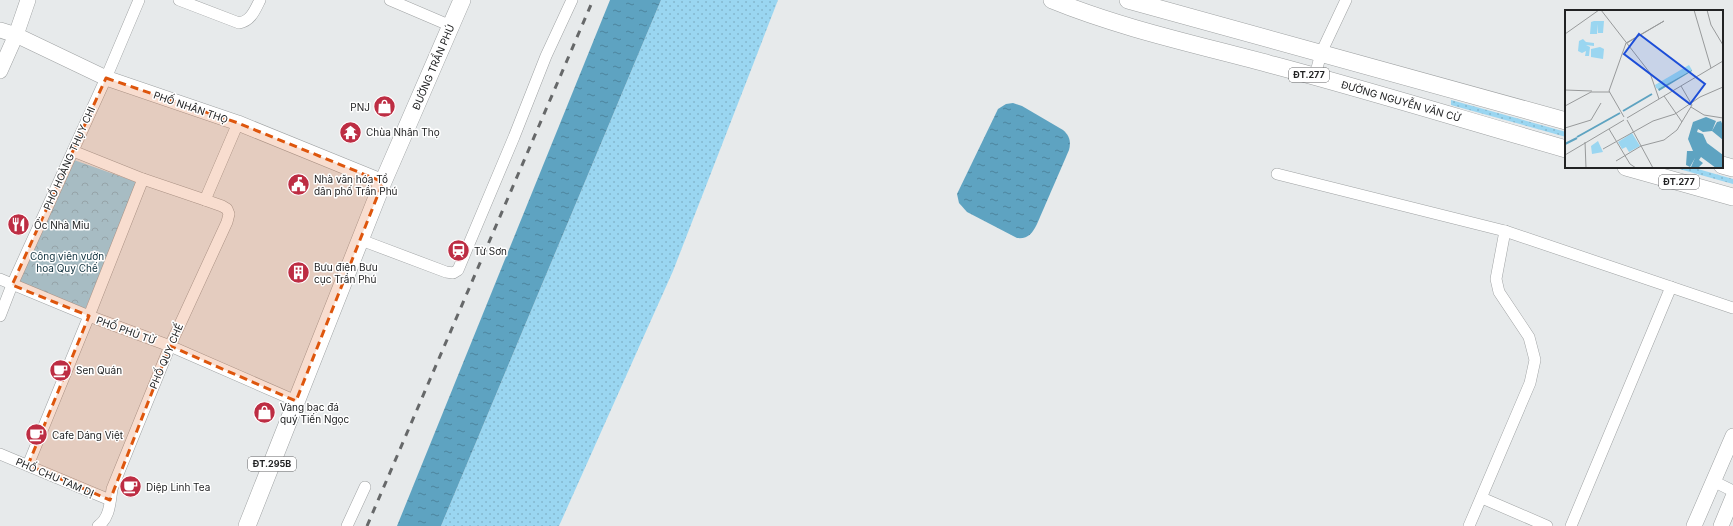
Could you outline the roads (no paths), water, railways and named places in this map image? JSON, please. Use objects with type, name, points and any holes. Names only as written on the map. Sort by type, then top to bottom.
[{"type":"main road","points":[[0,70],[16,35],[28,0]]},
{"type":"main road","name":"ĐƯỜNG TRẦN PHÚ","points":[[296,401],[384,182],[462,0]]},
{"type":"main road","name":"ĐƯỜNG NGUYỄN VĂN CỪ","points":[[1052,0],[1134,28],[1315,76],[1565,149]]},
{"type":"main road","name":"ĐT.277","points":[[1128,0],[1565,121]]},
{"type":"main road","name":"PHỐ NHÂN THỌ","points":[[0,30],[16,35],[106,78],[238,123],[384,182]]},
{"type":"main road","points":[[1431,109],[1438,85]]},
{"type":"main road","points":[[1723,165],[1733,168]]},
{"type":"main road","name":"ĐT.277","points":[[1630,168],[1733,196]]},
{"type":"main road","name":"ĐT.295B","points":[[246,526],[296,401]]},
{"type":"main road","points":[[1694,526],[1733,436]]},
{"type":"main road","points":[[1721,526],[1733,497]]},
{"type":"street","name":"PHỐ HOÀNG THỤY CHI","points":[[0,316],[12,285],[106,78],[139,0]]},
{"type":"street","points":[[178,0],[238,23],[250,18],[260,0]]},
{"type":"street","points":[[390,0],[451,26]]},
{"type":"street","points":[[361,240],[446,272],[453,273],[458,270],[512,144],[546,56],[572,0]]},
{"type":"street","points":[[1315,76],[1321,53],[1346,0]]},
{"type":"street","points":[[205,200],[238,123]]},
{"type":"street","name":"PHỐ QUY CHẾ","points":[[73,151],[143,179],[222,206],[227,209],[229,214],[170,346],[112,489],[108,513],[103,523],[98,526]]},
{"type":"street","points":[[1276,174],[1505,231],[1733,308]]},
{"type":"street","points":[[28,465],[143,179]]},
{"type":"street","points":[[1470,526],[1530,383],[1535,360],[1529,337],[1499,292],[1496,279],[1505,231]]},
{"type":"street","name":"PHỐ PHỦ TỪ","points":[[0,279],[89,316],[170,346],[296,401]]},
{"type":"street","points":[[1571,526],[1671,287]]},
{"type":"street","name":"PHỐ CHU TAM DỊ","points":[[0,454],[110,500]]},
{"type":"street","points":[[1713,481],[1733,491]]},
{"type":"street","points":[[347,526],[364,487]]},
{"type":"street","points":[[1482,498],[1547,526]]},
{"type":"water","points":[[610,0],[661,0],[441,526],[397,526]]},
{"type":"water","points":[[1013,103],[1022,106],[1063,130],[1069,137],[1070,142],[1069,150],[1037,224],[1033,231],[1024,238],[1017,238],[967,212],[959,203],[957,194],[998,109],[1006,104]]},
{"type":"railway","points":[[367,526],[593,0]]},
{"type":"place","name":"PNJ","points":[[385,107]]},
{"type":"place","name":"Chùa Nhân Thọ","points":[[350,132]]},
{"type":"place","name":"Nhà văn hóa Tổ dân phố Trần Phú","points":[[298,185]]},
{"type":"place","name":"Ốc Nhà Miu","points":[[19,225]]},
{"type":"place","name":"Từ Sơn","points":[[459,251]]},
{"type":"place","name":"Bưu điện Bưu cục Trần Phú","points":[[298,273]]},
{"type":"place","name":"Sen Quán","points":[[60,370]]},
{"type":"place","name":"Vàng bạc đá quý Tiến Ngọc","points":[[265,413]]},
{"type":"place","name":"Cafe Dáng Việt","points":[[36,435]]},
{"type":"place","name":"Diệp Linh Tea","points":[[130,487]]},
{"type":"park label","name":"Công viên vườn hoa Quy Chế","points":[[67,262]]}]
